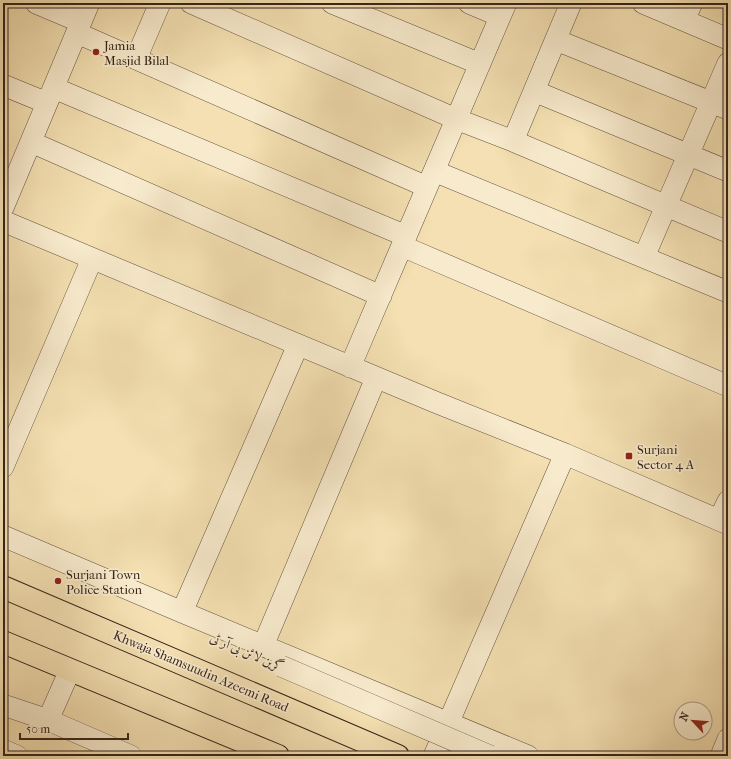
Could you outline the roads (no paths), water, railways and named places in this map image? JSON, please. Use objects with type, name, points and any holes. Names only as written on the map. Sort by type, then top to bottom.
[{"type":"main road","name":"Khwaja Shamsuudin Azeemi Road","points":[[3,587],[398,756]]},
{"type":"main road","points":[[3,642],[278,756]]},
{"type":"street","points":[[36,3],[136,59],[431,179],[644,257],[728,292]]},
{"type":"street","points":[[3,208],[89,3]]},
{"type":"street","points":[[136,59],[160,3]]},
{"type":"street","points":[[191,3],[456,119],[513,141],[728,232]]},
{"type":"street","points":[[332,3],[480,64]]},
{"type":"street","points":[[350,367],[503,10],[469,3]]},
{"type":"street","points":[[513,141],[571,3]]},
{"type":"street","points":[[643,3],[688,12],[728,39]]},
{"type":"street","points":[[556,40],[720,106]]},
{"type":"street","points":[[644,257],[688,155],[720,106],[728,63]]},
{"type":"street","points":[[3,85],[50,96],[404,241],[728,386]]},
{"type":"street","points":[[534,91],[728,171]]},
{"type":"street","points":[[31,142],[381,296]]},
{"type":"street","points":[[3,221],[724,522],[728,501]]},
{"type":"street","points":[[3,467],[92,259]]},
{"type":"street","points":[[182,612],[298,345]]},
{"type":"street","points":[[263,646],[376,378]]},
{"type":"street","points":[[434,756],[564,454]]},
{"type":"street","points":[[3,536],[528,756]]},
{"type":"street","name":"گرین لائن بی آر ٹی","points":[[3,550],[281,666],[490,756]]},
{"type":"street","points":[[48,720],[70,670]]},
{"type":"street","points":[[3,705],[48,720],[131,756]]},
{"type":"street","points":[[721,756],[728,739]]},
{"type":"street","points":[[3,750],[17,756]]},
{"type":"place","name":"Jamia Masjid Bilal","points":[[96,52]]},
{"type":"place","name":"Surjani Sector 4 A","points":[[629,456]]},
{"type":"place","name":"Surjani Town Police Station","points":[[58,581]]}]
